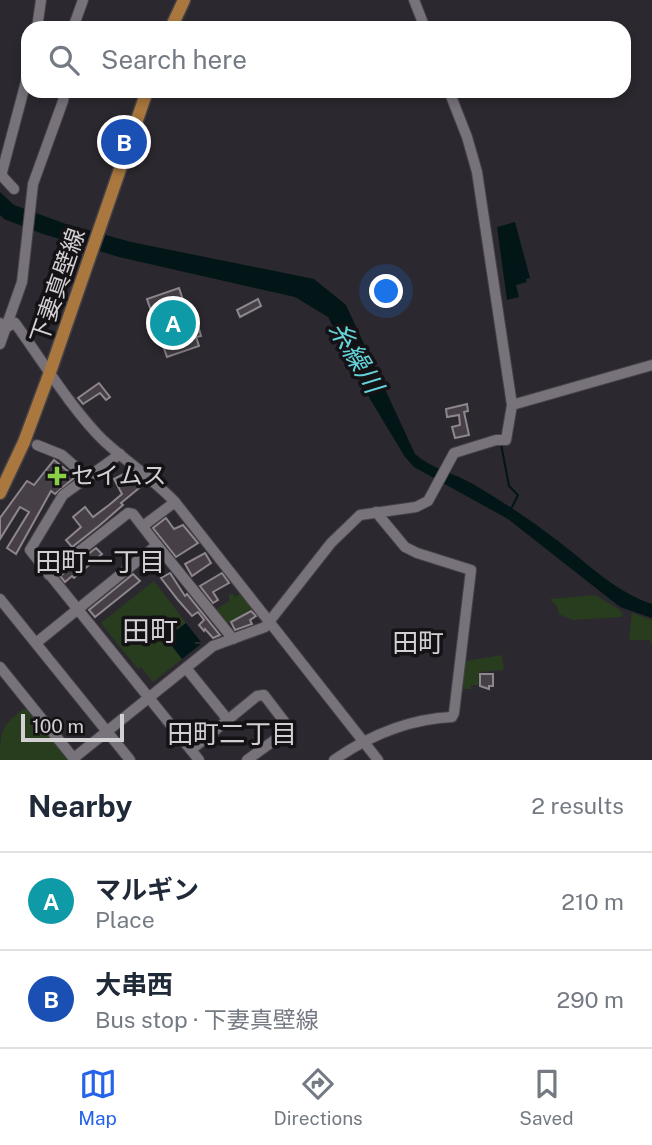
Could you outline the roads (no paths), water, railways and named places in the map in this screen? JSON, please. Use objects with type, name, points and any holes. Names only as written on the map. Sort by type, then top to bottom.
[{"type":"main road","points":[[174,21],[184,0]]},
{"type":"main road","name":"下妻真壁線","points":[[0,493],[24,442],[50,372],[145,98]]},
{"type":"street","points":[[38,21],[41,0]]},
{"type":"street","points":[[76,21],[83,0]]},
{"type":"street","points":[[414,0],[422,21]]},
{"type":"street","points":[[14,189],[2,176],[2,172],[22,98]]},
{"type":"street","points":[[1,342],[4,325],[22,282],[33,184],[64,98]]},
{"type":"street","points":[[0,667],[75,759],[213,646],[265,627],[331,543],[360,515],[416,507],[428,501],[454,453],[506,440],[512,405],[477,172],[452,98]]},
{"type":"street","points":[[4,325],[15,323],[94,429],[175,502],[378,760]]},
{"type":"street","points":[[512,405],[652,365]]},
{"type":"street","points":[[37,445],[62,455],[87,477]]},
{"type":"street","points":[[120,454],[63,495],[30,547],[31,552],[199,760]]},
{"type":"street","points":[[143,526],[175,502]]},
{"type":"street","points":[[334,760],[363,742],[410,722],[452,717],[471,570],[405,547],[376,512]]},
{"type":"street","points":[[49,575],[125,514],[133,514],[233,639]]},
{"type":"street","points":[[36,643],[158,545]]},
{"type":"street","points":[[0,599],[130,760]]},
{"type":"street","points":[[186,668],[228,720]]},
{"type":"street","points":[[191,750],[257,696],[264,695],[290,725],[289,731],[253,758]]},
{"type":"water","name":"糸繰川","points":[[0,192],[14,205],[66,224],[131,242],[314,279],[346,305],[415,454],[495,497],[548,533],[603,577],[627,593],[652,604],[652,618],[620,607],[508,519],[414,467],[405,457],[370,399],[328,317],[295,297],[119,257],[43,234],[4,219],[0,215]]},
{"type":"water","points":[[515,222],[530,278],[526,279],[527,282],[516,285],[519,297],[507,300],[497,227]]},
{"type":"water","points":[[186,623],[201,642],[195,644],[201,644],[182,659],[166,638]]},
{"type":"waterway","points":[[501,444],[509,486],[518,495],[511,509]]},
{"type":"place","name":"大串西","points":[[124,142]]},
{"type":"place","name":"マルギン","points":[[173,323]]},
{"type":"place","name":"セイムス","points":[[57,476]]},
{"type":"district","name":"田町一丁目","points":[[100,562]]},
{"type":"district","name":"田町","points":[[150,631]]},
{"type":"district","name":"田町","points":[[418,643]]},
{"type":"district","name":"田町二丁目","points":[[232,734]]}]
